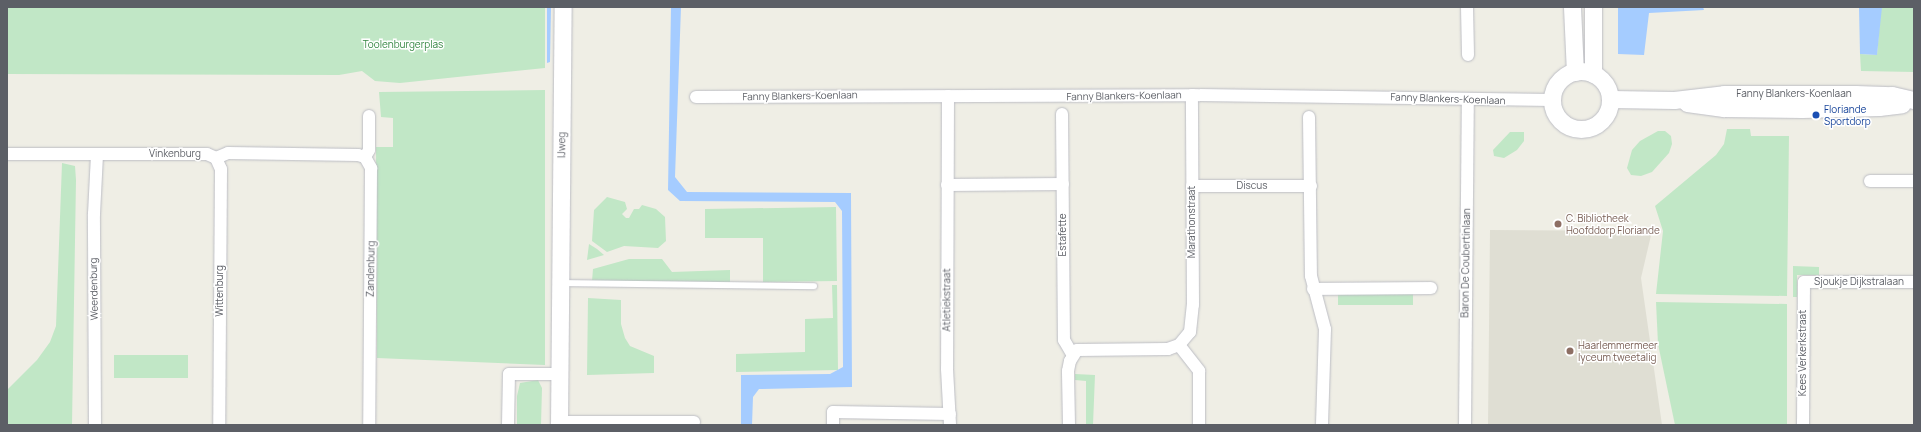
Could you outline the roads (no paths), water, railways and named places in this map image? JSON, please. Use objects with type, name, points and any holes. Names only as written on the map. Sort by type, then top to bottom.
[{"type":"street","name":"IJweg","points":[[559,423],[563,7]]},
{"type":"street","points":[[1467,7],[1468,55]]},
{"type":"street","points":[[1572,7],[1575,72]]},
{"type":"street","points":[[1593,7],[1593,74]]},
{"type":"street","points":[[1575,72],[1593,74],[1605,84],[1610,99],[1604,118],[1587,129],[1577,129],[1563,123],[1554,110],[1552,100],[1558,82],[1575,72]]},
{"type":"street","name":"Fanny Blankers-Koenlaan","points":[[1610,99],[1674,100],[1724,94],[1855,94],[1892,95],[1914,101]]},
{"type":"street","name":"Fanny Blankers-Koenlaan","points":[[696,97],[1192,95],[1552,100]]},
{"type":"street","name":"Marathonstraat","points":[[1179,345],[1190,332],[1193,305],[1192,95]]},
{"type":"street","name":"Atletiekstraat","points":[[833,425],[834,412],[950,419],[947,369],[948,96]]},
{"type":"street","name":"Baron De Coubertinlaan","points":[[1465,425],[1468,100]]},
{"type":"street","name":"Estafette","points":[[1062,114],[1064,340],[1072,354]]},
{"type":"street","name":"Zandenburg","points":[[369,116],[368,150],[365,157],[371,168],[369,425]]},
{"type":"street","points":[[1309,118],[1311,276],[1313,289],[1325,329],[1322,425]]},
{"type":"street","name":"Vinkenburg","points":[[7,154],[207,154],[216,158],[228,153],[358,155],[365,157]]},
{"type":"street","name":"Weerdenburg","points":[[95,425],[94,214],[97,154]]},
{"type":"street","name":"Wittenburg","points":[[216,158],[221,169],[219,425]]},
{"type":"street","points":[[1870,181],[1914,181]]},
{"type":"street","points":[[947,185],[1063,184]]},
{"type":"street","name":"Discus","points":[[1192,186],[1311,186]]},
{"type":"street","name":"Sjoukje Dijkstralaan","points":[[1804,282],[1914,282]]},
{"type":"street","name":"Kees Verkerkstraat","points":[[1803,425],[1804,282]]},
{"type":"street","points":[[1313,289],[1431,288]]},
{"type":"street","points":[[1069,425],[1068,371],[1072,354],[1085,348],[1168,349],[1179,345],[1199,371],[1199,425]]},
{"type":"street","points":[[508,425],[509,374],[559,374]]},
{"type":"street","points":[[559,423],[694,422]]},
{"type":"lane","points":[[561,283],[814,286]]},
{"type":"water","points":[[547,7],[551,7],[550,62],[547,63]]},
{"type":"water","points":[[671,7],[681,7],[675,177],[687,192],[851,193],[852,387],[759,389],[753,397],[752,425],[741,425],[741,375],[830,374],[843,367],[842,211],[835,202],[680,201],[668,190]]},
{"type":"water","points":[[1618,7],[1703,7],[1704,10],[1649,13],[1644,55],[1618,54]]},
{"type":"water","points":[[1859,7],[1882,7],[1877,55],[1860,54]]},
{"type":"place","name":"Floriande Sportdorp","points":[[1816,115]]},
{"type":"place","name":"C. Bibliotheek Hoofddorp Floriande","points":[[1558,224]]},
{"type":"place","name":"Haarlemmermeer lyceum tweetalig","points":[[1570,351]]},
{"type":"park label","name":"Toolenburgerplas","points":[[403,45]]}]
